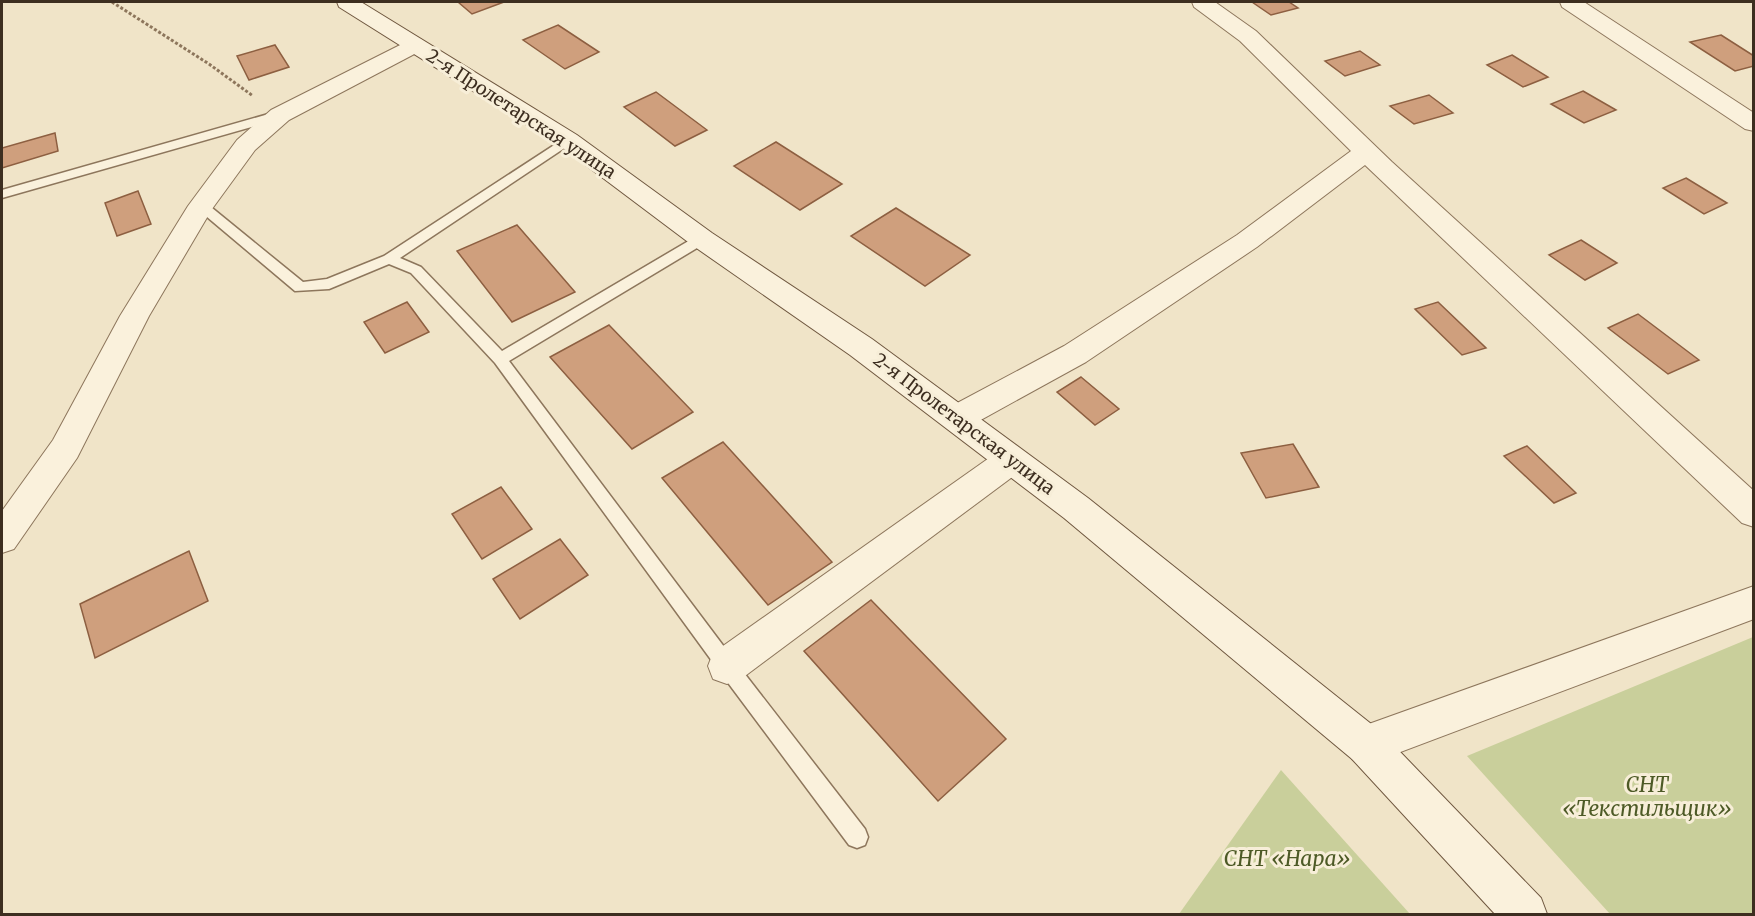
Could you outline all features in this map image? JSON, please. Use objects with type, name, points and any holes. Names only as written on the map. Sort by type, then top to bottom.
[{"type":"street","name":"2-я Пролетарская улица","points":[[347,2],[568,140],[702,239],[861,347],[1085,516],[1366,745],[1526,915]]},
{"type":"street","points":[[1202,2],[1248,36],[1366,152],[1754,513]]},
{"type":"street","points":[[1570,2],[1754,124]]},
{"type":"street","points":[[2,538],[65,449],[135,316],[201,206],[246,145],[280,115],[414,45]]},
{"type":"street","points":[[957,418],[1075,354],[1247,241],[1366,152]]},
{"type":"street","points":[[726,666],[1011,460]]},
{"type":"street","points":[[1366,745],[1754,602]]},
{"type":"lane","points":[[2,194],[280,115]]},
{"type":"lane","points":[[201,206],[300,287],[328,284],[389,259],[568,140]]},
{"type":"lane","points":[[500,359],[702,239]]},
{"type":"lane","points":[[389,259],[416,270],[500,359],[726,666],[857,837]]},
{"type":"path","points":[[112,2],[209,64],[280,115]]},
{"type":"green space","name":"СНТ «Текстильщик»","points":[[1753,637],[1753,914],[1610,914],[1467,756]]},
{"type":"green space","name":"СНТ «Нара»","points":[[1281,770],[1410,914],[1179,914]]},
{"type":"building","points":[[458,2],[504,2],[472,14]]},
{"type":"building","points":[[1252,2],[1289,2],[1298,8],[1271,15]]},
{"type":"building","points":[[558,25],[599,52],[565,69],[523,40]]},
{"type":"building","points":[[1721,35],[1754,56],[1754,66],[1735,71],[1690,42]]},
{"type":"building","points":[[275,45],[289,67],[249,80],[237,56]]},
{"type":"building","points":[[1360,51],[1380,65],[1345,76],[1325,61]]},
{"type":"building","points":[[1512,55],[1548,77],[1523,87],[1487,65]]},
{"type":"building","points":[[1583,91],[1616,110],[1584,123],[1551,104]]},
{"type":"building","points":[[656,92],[707,130],[675,146],[624,107]]},
{"type":"building","points":[[1429,95],[1453,113],[1414,124],[1390,106]]},
{"type":"building","points":[[55,133],[58,151],[2,168],[2,148]]},
{"type":"building","points":[[776,142],[842,184],[800,210],[734,166]]},
{"type":"building","points":[[1686,178],[1727,203],[1704,214],[1663,188]]},
{"type":"building","points":[[138,191],[151,224],[117,236],[105,203]]},
{"type":"building","points":[[896,208],[970,255],[925,286],[851,236]]},
{"type":"building","points":[[517,225],[575,292],[512,322],[457,251]]},
{"type":"building","points":[[1581,240],[1617,263],[1585,280],[1549,255]]},
{"type":"building","points":[[407,302],[429,332],[385,353],[364,322]]},
{"type":"building","points":[[1438,302],[1486,348],[1462,355],[1415,309]]},
{"type":"building","points":[[1638,314],[1699,360],[1668,374],[1608,328]]},
{"type":"building","points":[[609,325],[693,412],[632,449],[550,357]]},
{"type":"building","points":[[1081,377],[1119,409],[1095,425],[1057,392]]},
{"type":"building","points":[[723,442],[832,562],[768,605],[662,478]]},
{"type":"building","points":[[1293,444],[1319,487],[1266,498],[1241,453]]},
{"type":"building","points":[[1527,446],[1576,493],[1554,503],[1504,456]]},
{"type":"building","points":[[501,487],[532,529],[482,559],[452,514]]},
{"type":"building","points":[[560,539],[588,575],[520,619],[493,579]]},
{"type":"building","points":[[189,551],[208,601],[95,658],[80,604]]},
{"type":"building","points":[[871,600],[1006,739],[938,801],[804,651]]}]
